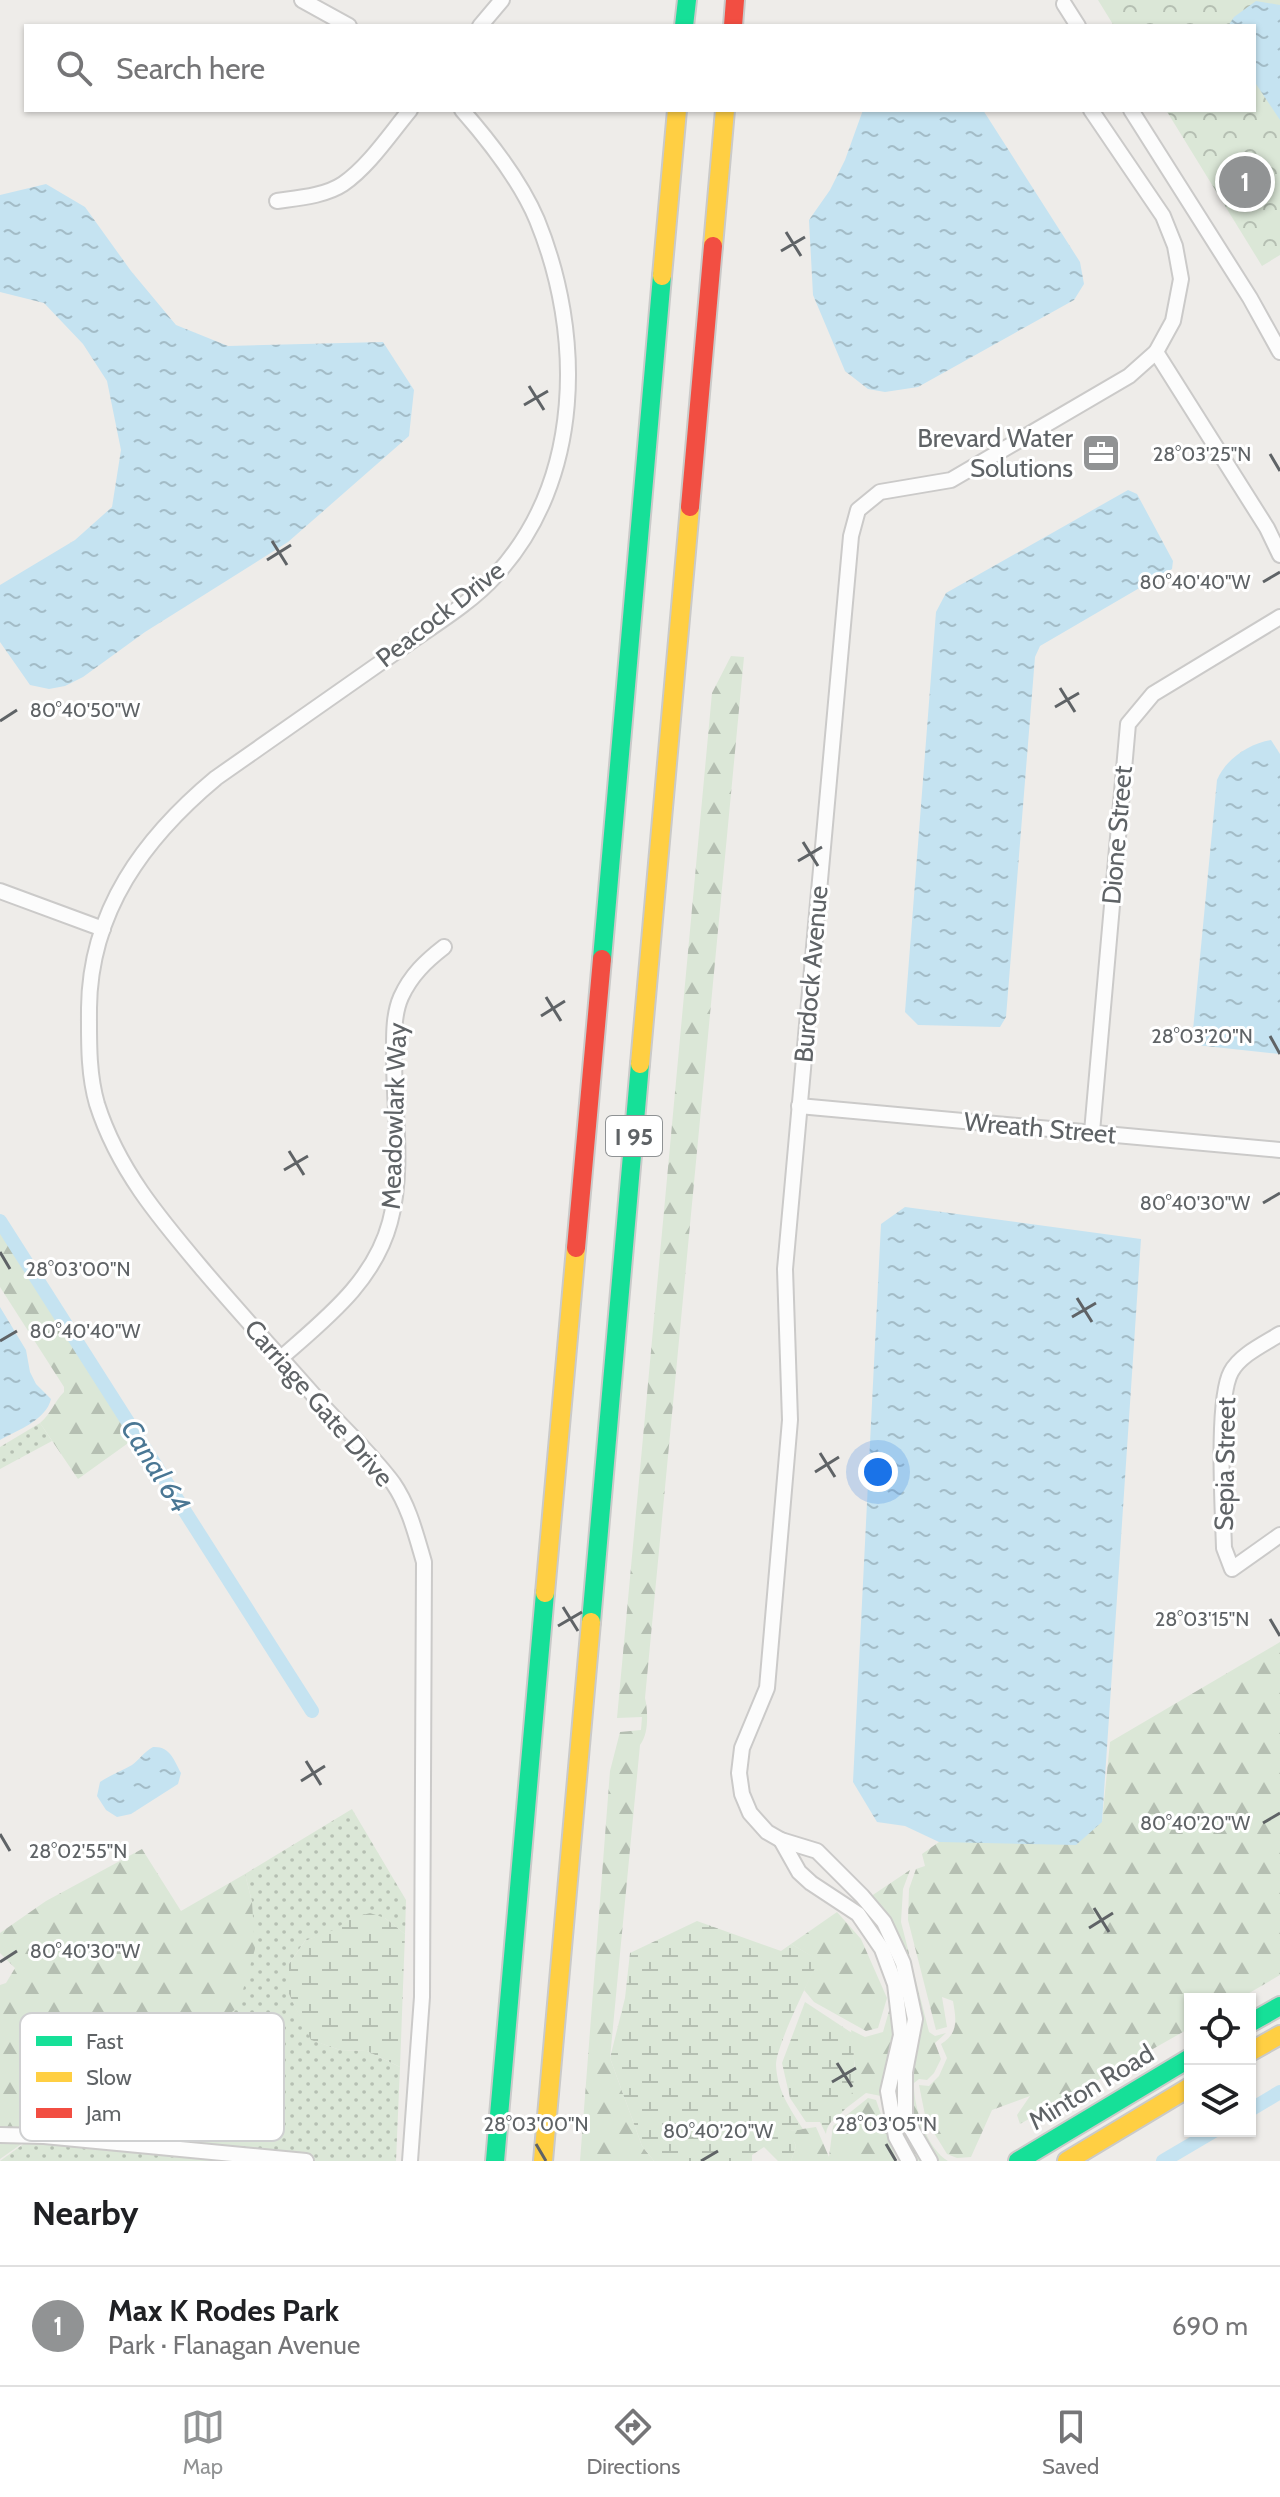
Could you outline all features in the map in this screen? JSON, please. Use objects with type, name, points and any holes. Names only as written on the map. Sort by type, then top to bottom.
[{"type":"main road","points":[[684,24],[687,0]]},
{"type":"main road","points":[[733,24],[735,0]]},
{"type":"main road","name":"I 95","points":[[495,2161],[677,112]]},
{"type":"main road","name":"I 95","points":[[543,2161],[725,112]]},
{"type":"main road","points":[[1256,2020],[1280,2006]]},
{"type":"main road","points":[[1256,2049],[1280,2035]]},
{"type":"main road","name":"Minton Road","points":[[1018,2161],[1184,2062]]},
{"type":"main road","name":"Minton Road","points":[[1067,2161],[1184,2091]]},
{"type":"street","points":[[302,0],[345,24]]},
{"type":"street","points":[[482,24],[502,0]]},
{"type":"street","points":[[1064,4],[1077,24]]},
{"type":"street","points":[[277,201],[304,198],[341,185],[358,171],[408,112]]},
{"type":"street","name":"Peacock Drive","points":[[103,929],[134,862],[186,803],[216,778],[463,603],[493,579],[517,552],[535,524],[551,486],[563,442],[568,376],[563,309],[553,264],[536,218],[506,166],[464,112]]},
{"type":"street","name":"Burdock Avenue","points":[[909,2161],[896,2137],[888,2091],[899,2070],[915,2019],[884,1922],[817,1851],[781,1840],[767,1832],[750,1813],[742,1794],[739,1773],[742,1748],[767,1688],[790,1420],[785,1269],[851,536],[858,510],[880,492],[951,480],[1129,376],[1156,352],[1173,321],[1181,279],[1175,246],[1163,216],[1092,112]]},
{"type":"street","points":[[1132,112],[1250,298],[1280,352]]},
{"type":"street","points":[[1156,352],[1267,528],[1280,555]]},
{"type":"street","name":"Dione Street","points":[[1092,1132],[1128,724],[1153,694],[1280,617]]},
{"type":"street","points":[[0,891],[103,929]]},
{"type":"street","name":"Carriage Gate Drive","points":[[103,929],[90,977],[89,1054],[96,1102],[115,1150],[136,1187],[164,1224],[393,1484],[414,1524],[424,1562],[422,1997],[410,2161]]},
{"type":"street","name":"Meadowlark Way","points":[[281,1358],[348,1299],[378,1255],[390,1222],[395,1186],[394,1032],[399,1001],[412,977],[444,947]]},
{"type":"street","name":"Wreath Street","points":[[799,1106],[1280,1150]]},
{"type":"street","name":"Sepia Street","points":[[1280,1334],[1251,1352],[1231,1371],[1223,1395],[1224,1548],[1232,1569],[1280,1535]]},
{"type":"street","name":"Burdock Avenue","points":[[781,1840],[799,1872],[853,1911],[896,1965]]},
{"type":"street","points":[[811,1883],[832,1864]]},
{"type":"street","points":[[853,1911],[862,1896]]},
{"type":"street","name":"Burdock Avenue","points":[[899,2070],[905,2118],[930,2161]]},
{"type":"street","points":[[0,2135],[20,2135]]},
{"type":"street","points":[[95,2141],[306,2161]]},
{"type":"green space","points":[[1098,0],[1280,0],[1280,255],[1262,266],[1167,112],[1256,112],[1256,24],[1113,24]]},
{"type":"green space","points":[[731,656],[744,657],[645,1698],[647,1722],[640,1745],[610,2058],[642,2146],[654,2161],[580,2161],[610,1771],[620,1732],[641,1730],[642,1717],[617,1718],[712,693]]},
{"type":"green space","points":[[0,1219],[138,1436],[78,1479],[40,1423],[64,1392],[64,1387],[0,1287]]},
{"type":"green space","points":[[40,1423],[52,1441],[0,1469],[0,1447]]},
{"type":"green space","points":[[1280,1642],[1280,1975],[1249,1993],[1184,1993],[1184,2031],[1020,2124],[1017,2115],[1030,2096],[992,2110],[971,2157],[957,2158],[947,2154],[926,2120],[919,2085],[929,2086],[939,2076],[947,2058],[941,2044],[951,2035],[955,2020],[953,2001],[942,1997],[947,2027],[936,2030],[908,1920],[909,1889],[916,1869],[925,1866],[922,1854],[939,1842],[972,1842],[1102,1822],[1110,1742]]},
{"type":"green space","points":[[352,1809],[406,1900],[405,1934],[385,1918],[349,1919],[336,1930],[305,1941],[289,1964],[289,1994],[312,2040],[340,2050],[367,2051],[400,2067],[396,2161],[0,2161],[28,2141],[284,2141],[284,2013],[181,2013],[252,1902],[245,1874]]},
{"type":"green space","points":[[142,1849],[181,1911],[245,1874],[252,1902],[255,1949],[238,2007],[231,2013],[20,2013],[20,2141],[26,2141],[0,2159],[0,1985],[6,1983],[15,1968],[0,1953],[0,1933],[46,1901]]},
{"type":"green space","points":[[910,1870],[903,1889],[901,1922],[929,2032],[935,2036],[946,2033],[935,2043],[941,2059],[934,2073],[927,2080],[919,2079],[914,2083],[914,2092],[928,2137],[948,2161],[904,2161],[881,2096],[866,2093],[845,2109],[855,2069],[851,2030],[865,2037],[883,2032],[893,1997],[867,1936],[846,1913]]},
{"type":"green space","points":[[837,1912],[861,1939],[887,1998],[878,2028],[866,2031],[814,2002],[804,1990],[818,1960],[791,1944]]},
{"type":"green space","points":[[370,1913],[385,1918],[405,1934],[400,2067],[367,2051],[340,2050],[311,2040],[289,1994],[289,1964],[305,1941],[336,1929],[349,1919]]},
{"type":"green space","points":[[697,1921],[781,1951],[791,1944],[819,1960],[777,2056],[777,2074],[782,2091],[803,2129],[790,2131],[796,2146],[791,2161],[778,2161],[764,2147],[752,2155],[752,2161],[654,2161],[642,2146],[610,2058],[625,1998],[630,1953]]},
{"type":"green space","points":[[805,2002],[852,2033],[852,2093],[845,2109],[831,2123],[826,2134],[820,2122],[806,2122],[790,2098],[782,2063]]},
{"type":"green space","points":[[868,2098],[876,2100],[897,2161],[791,2161],[796,2146],[789,2131],[816,2127],[829,2157],[833,2126]]},
{"type":"water","points":[[1256,1],[1280,5],[1280,120],[1256,84],[1256,24],[1229,24]]},
{"type":"water","points":[[862,112],[984,112],[1080,262],[1084,284],[1074,300],[918,387],[885,392],[868,389],[845,371],[813,295],[809,220],[830,190]]},
{"type":"water","points":[[46,184],[85,207],[131,271],[176,325],[228,346],[383,342],[414,390],[409,436],[288,542],[145,632],[83,677],[65,686],[49,689],[30,685],[0,642],[0,585],[75,540],[112,507],[121,450],[107,381],[83,344],[44,303],[0,292],[0,195]]},
{"type":"water","points":[[1128,490],[1137,494],[1173,561],[1172,569],[1040,646],[1035,657],[1006,1017],[1000,1027],[918,1025],[905,1012],[936,612],[946,593]]},
{"type":"water","points":[[1271,740],[1280,754],[1280,1054],[1196,1045],[1193,1030],[1217,780],[1226,765],[1239,754]]},
{"type":"water","points":[[905,1207],[1141,1239],[1102,1822],[1076,1845],[939,1842],[905,1826],[877,1822],[853,1782],[881,1224]]},
{"type":"water","points":[[0,1307],[26,1350],[36,1384],[51,1399],[37,1419],[0,1440]]},
{"type":"water","points":[[153,1747],[164,1749],[174,1759],[181,1773],[178,1784],[131,1814],[117,1817],[106,1810],[97,1796],[100,1782],[132,1765]]},
{"type":"waterway","name":"Canal 64","points":[[0,1221],[312,1711]]},
{"type":"waterway","points":[[1256,2106],[1280,2092]]},
{"type":"waterway","points":[[1163,2161],[1204,2137]]},
{"type":"traffic: fast","points":[[684,24],[687,0]]},
{"type":"traffic: fast","points":[[602,959],[662,276]]},
{"type":"traffic: fast","points":[[591,1622],[640,1064]]},
{"type":"traffic: fast","points":[[495,2161],[545,1593]]},
{"type":"traffic: fast","points":[[1256,2020],[1280,2006]]},
{"type":"traffic: fast","points":[[1018,2161],[1184,2062]]},
{"type":"traffic: slow","points":[[662,276],[677,112]]},
{"type":"traffic: slow","points":[[713,246],[725,112]]},
{"type":"traffic: slow","points":[[640,1064],[690,507]]},
{"type":"traffic: slow","points":[[545,1593],[576,1248]]},
{"type":"traffic: slow","points":[[543,2161],[591,1622]]},
{"type":"traffic: slow","points":[[1256,2049],[1280,2035]]},
{"type":"traffic: slow","points":[[1067,2161],[1184,2091]]},
{"type":"traffic: jam","points":[[733,24],[735,0]]},
{"type":"traffic: jam","points":[[690,507],[713,246]]},
{"type":"traffic: jam","points":[[576,1248],[602,959]]},
{"type":"place","name":"Max K Rodes Park","points":[[1245,182]]},
{"type":"place","name":"Brevard Water Solutions","points":[[1101,453]]}]
